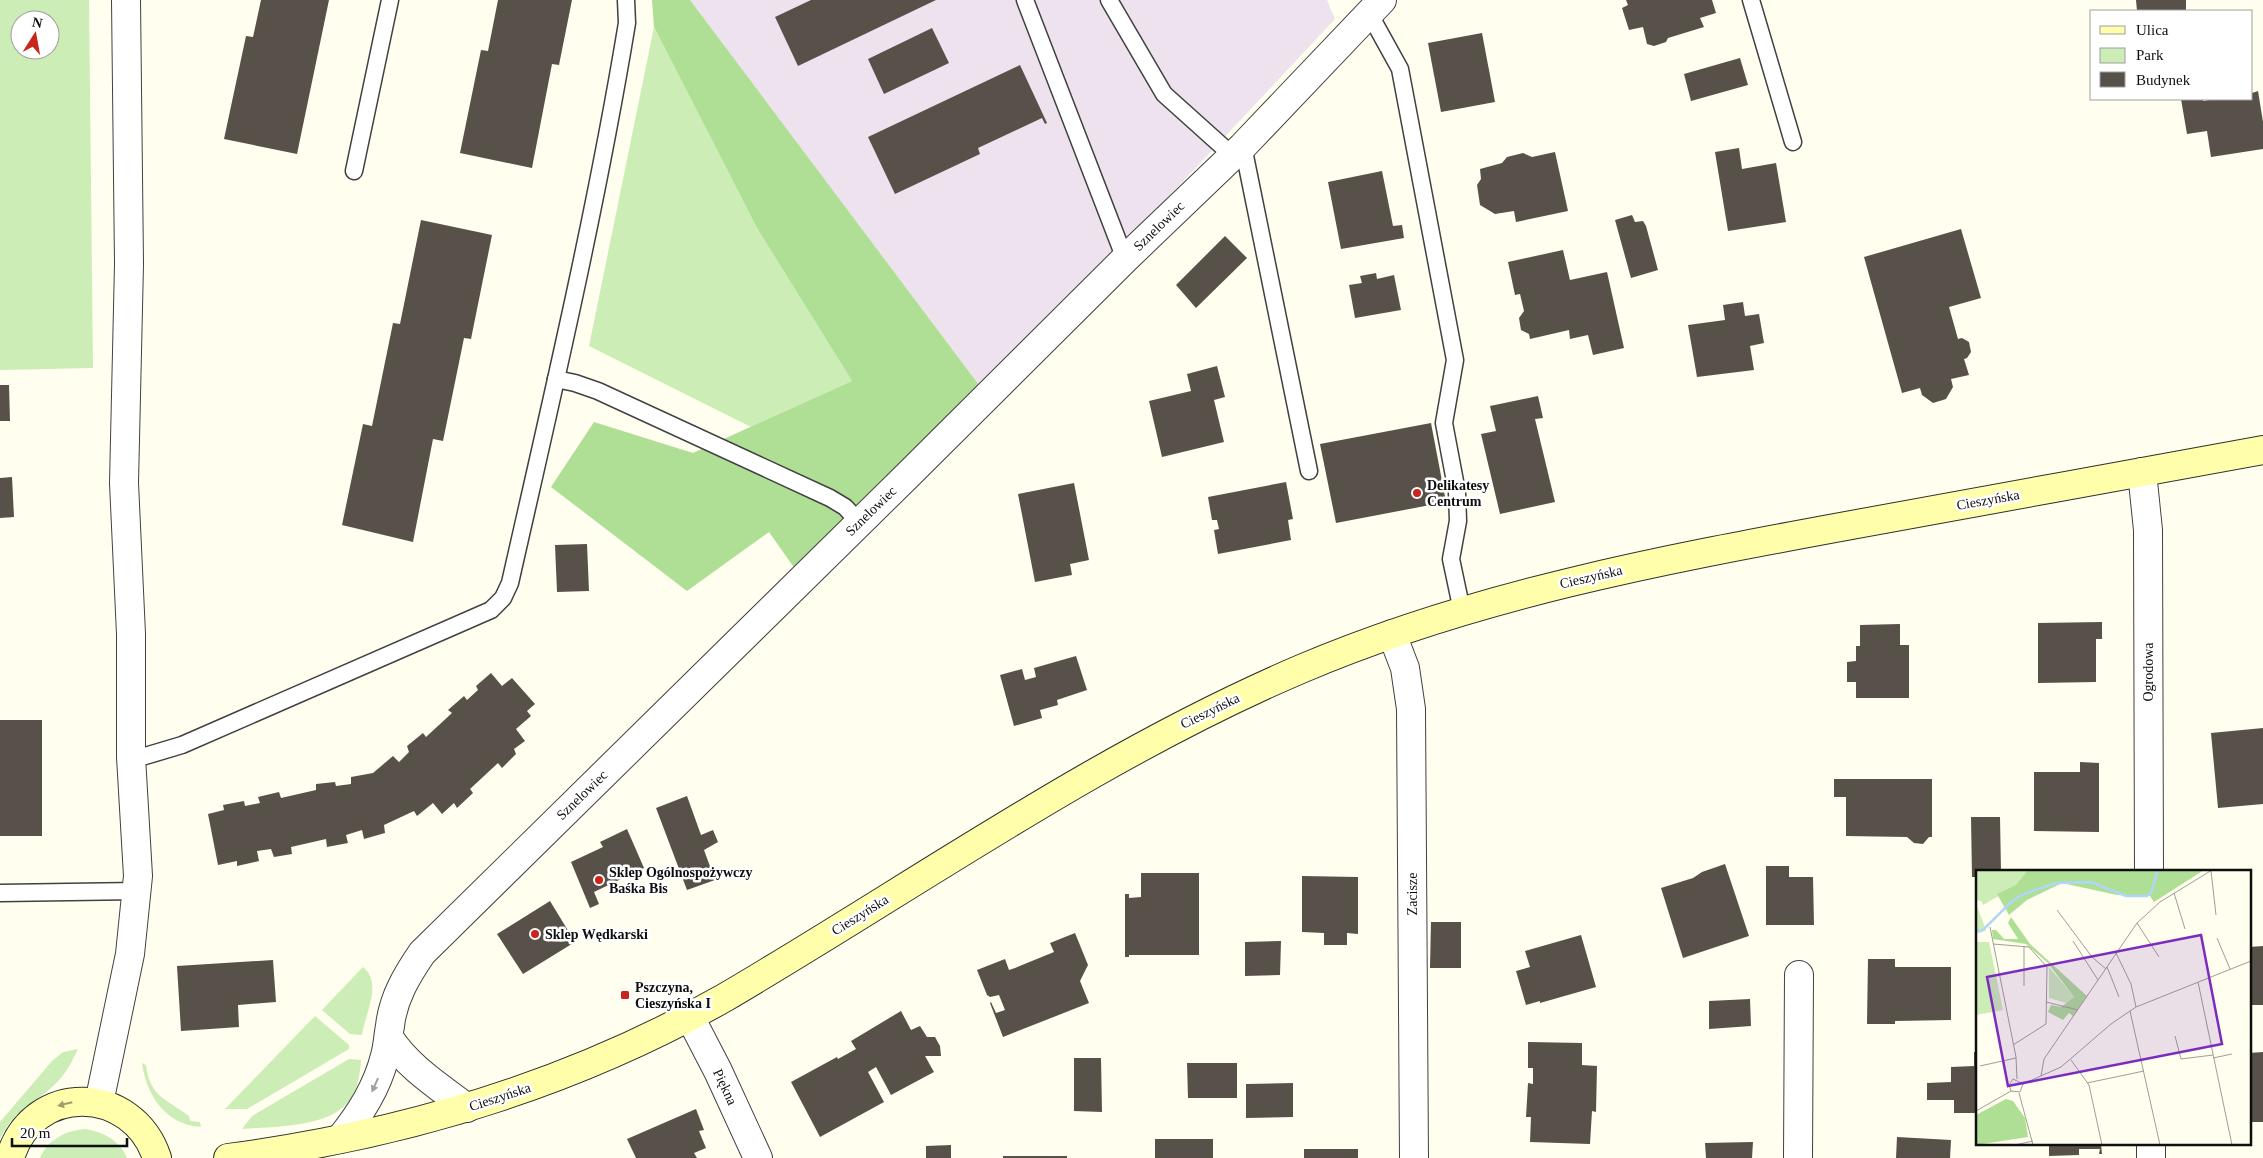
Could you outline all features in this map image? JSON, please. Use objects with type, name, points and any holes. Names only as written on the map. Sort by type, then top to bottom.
[{"type":"main road","name":"Cieszyńska","points":[[228,1158],[340,1139],[467,1108],[505,1097],[562,1075],[690,1017],[778,966],[1064,790],[1174,728],[1303,668],[1392,634],[1535,590],[1667,559],[2263,450]]},
{"type":"main road","points":[[10,1158],[22,1131],[44,1112],[64,1103],[99,1103],[121,1112],[141,1128],[151,1143],[157,1158]]},
{"type":"street","points":[[99,1103],[130,954],[138,891],[138,860],[131,757],[131,634],[124,483],[128,264],[126,0]]},
{"type":"street","name":"Sznelowiec","points":[[340,1139],[363,1108],[374,1089],[390,1039],[392,1014],[402,984],[422,953],[1125,258],[1238,151],[1376,7]]},
{"type":"street","name":"Ogrodowa","points":[[2142,472],[2148,530],[2149,870]]},
{"type":"street","name":"Zacisze","points":[[1392,634],[1404,668],[1411,708],[1414,1158]]},
{"type":"street","points":[[1798,1158],[1799,975]]},
{"type":"street","name":"Piękna","points":[[690,1017],[718,1071],[758,1158]]},
{"type":"street","points":[[390,1039],[397,1050],[413,1066],[467,1108]]},
{"type":"lane","points":[[354,171],[390,0]]},
{"type":"lane","points":[[131,757],[146,756],[182,745],[491,610],[503,598],[510,583],[556,379],[617,83],[627,23],[626,0]]},
{"type":"lane","points":[[1025,0],[1125,258]]},
{"type":"lane","points":[[1109,0],[1164,94],[1238,151],[1309,471]]},
{"type":"lane","points":[[1751,0],[1793,142]]},
{"type":"lane","points":[[1376,7],[1400,69],[1455,360],[1444,423],[1457,492],[1458,521],[1451,559],[1462,611]]},
{"type":"lane","points":[[556,379],[598,391],[830,498],[845,507],[860,522]]},
{"type":"lane","points":[[0,893],[138,891]]},
{"type":"shaded area","points":[[690,0],[1327,0],[1335,19],[985,393]]},
{"type":"green space","points":[[0,0],[89,0],[93,368],[0,370]]},
{"type":"green space","points":[[652,0],[690,0],[985,393],[795,569],[769,532],[687,591],[551,487],[594,422],[693,453],[852,381],[757,228],[654,27]]},
{"type":"green space","points":[[654,27],[757,228],[852,381],[751,427],[589,346]]},
{"type":"green space","points":[[363,967],[372,981],[371,999],[362,1035],[350,1034],[322,1010]]},
{"type":"green space","points":[[315,1016],[349,1045],[349,1049],[247,1109],[225,1109]]},
{"type":"green space","points":[[78,1049],[60,1079],[13,1119],[0,1139],[0,1122],[52,1061],[63,1052]]},
{"type":"green space","points":[[349,1059],[361,1060],[357,1085],[346,1105],[334,1113],[320,1119],[287,1126],[242,1129],[252,1116]]},
{"type":"green space","points":[[142,1063],[146,1065],[148,1076],[155,1091],[166,1101],[189,1116],[190,1121],[200,1122],[201,1127],[178,1121],[160,1106],[148,1086]]},
{"type":"green space","points":[[86,1129],[111,1138],[120,1146],[127,1158],[40,1158],[43,1151],[59,1137],[72,1131]]},
{"type":"building","points":[[261,0],[329,0],[297,154],[224,139],[246,36],[253,37]]},
{"type":"building","points":[[498,0],[572,0],[559,65],[552,64],[532,168],[460,153],[481,50],[488,51]]},
{"type":"building","points":[[811,0],[936,0],[798,66],[775,17]]},
{"type":"building","points":[[1626,0],[1712,0],[1716,13],[1700,18],[1704,27],[1668,38],[1666,42],[1654,46],[1647,44],[1643,27],[1629,30],[1622,8],[1628,5]]},
{"type":"building","points":[[2136,0],[2186,0],[2186,10],[2137,10]]},
{"type":"building","points":[[932,28],[949,63],[884,94],[868,59]]},
{"type":"building","points":[[1482,33],[1495,102],[1441,112],[1428,43]]},
{"type":"building","points":[[1740,58],[1748,85],[1691,101],[1684,74]]},
{"type":"building","points":[[1020,65],[1047,123],[1045,124],[1042,118],[978,148],[980,154],[895,194],[868,137]]},
{"type":"building","points":[[2258,91],[2263,122],[2263,149],[2211,157],[2207,131],[2187,134],[2181,100],[2253,100],[2253,93]]},
{"type":"building","points":[[1739,148],[1742,169],[1776,163],[1786,222],[1728,231],[1715,152]]},
{"type":"building","points":[[1555,152],[1568,211],[1516,222],[1514,211],[1495,214],[1480,205],[1477,185],[1481,179],[1480,169],[1502,163],[1507,157],[1523,153],[1532,157]]},
{"type":"building","points":[[1382,171],[1393,226],[1402,225],[1404,238],[1341,249],[1328,182]]},
{"type":"building","points":[[1632,215],[1635,222],[1643,221],[1646,226],[1658,270],[1631,278],[1615,220]]},
{"type":"building","points":[[421,220],[492,235],[471,339],[464,338],[443,441],[433,439],[413,542],[342,525],[363,424],[372,426],[393,323],[400,324]]},
{"type":"building","points":[[1961,229],[1981,298],[1949,307],[1958,339],[1962,338],[1969,342],[1971,352],[1964,359],[1969,375],[1951,379],[1953,387],[1946,399],[1933,403],[1922,395],[1920,388],[1902,393],[1864,257]]},
{"type":"building","points":[[1225,236],[1247,258],[1196,308],[1176,285]]},
{"type":"building","points":[[1563,250],[1570,280],[1607,272],[1624,348],[1593,355],[1588,335],[1570,339],[1569,330],[1530,339],[1529,334],[1521,330],[1519,318],[1524,311],[1520,294],[1515,295],[1508,262]]},
{"type":"building","points":[[1376,273],[1377,279],[1394,275],[1401,310],[1355,318],[1349,285],[1362,283],[1360,276]]},
{"type":"building","points":[[1743,302],[1745,316],[1759,314],[1764,343],[1750,346],[1754,370],[1697,377],[1688,325],[1725,320],[1723,305]]},
{"type":"building","points":[[1217,366],[1225,397],[1214,400],[1224,442],[1162,457],[1149,401],[1191,391],[1187,374]]},
{"type":"building","points":[[0,385],[9,385],[10,421],[0,421]]},
{"type":"building","points":[[1538,396],[1543,418],[1535,419],[1555,502],[1500,514],[1481,434],[1496,431],[1490,406]]},
{"type":"building","points":[[1431,423],[1446,502],[1336,523],[1320,444]]},
{"type":"building","points":[[12,477],[14,517],[0,518],[0,478]]},
{"type":"building","points":[[1286,482],[1293,519],[1288,520],[1291,540],[1218,554],[1214,530],[1219,529],[1217,520],[1212,520],[1208,497]]},
{"type":"building","points":[[1074,483],[1089,560],[1070,564],[1072,575],[1035,582],[1018,494]]},
{"type":"building","points":[[587,544],[589,591],[557,592],[555,545]]},
{"type":"building","points":[[2102,622],[2102,639],[2096,639],[2096,682],[2038,683],[2038,623]]},
{"type":"building","points":[[1900,624],[1900,645],[1909,645],[1909,698],[1856,698],[1856,682],[1847,682],[1847,662],[1856,661],[1856,646],[1860,646],[1860,625]]},
{"type":"building","points":[[1076,656],[1087,690],[1057,700],[1058,705],[1040,710],[1042,718],[1014,726],[1000,675],[1022,669],[1025,680],[1036,677],[1034,668]]},
{"type":"building","points":[[491,673],[502,686],[512,678],[535,704],[527,711],[531,716],[516,729],[525,741],[514,749],[516,754],[502,768],[498,763],[470,789],[473,793],[457,808],[454,803],[442,814],[433,803],[417,816],[414,811],[384,825],[385,833],[364,839],[362,830],[346,835],[348,843],[327,847],[326,839],[291,847],[292,854],[274,857],[271,849],[257,851],[259,861],[237,866],[237,861],[218,865],[208,814],[224,810],[223,805],[244,801],[245,806],[260,803],[258,797],[279,792],[281,798],[316,790],[316,784],[335,782],[336,786],[351,784],[351,777],[373,773],[393,756],[399,762],[409,752],[407,746],[423,733],[426,737],[452,713],[448,710],[464,696],[467,700],[478,690],[476,686]]},
{"type":"building","points":[[0,720],[42,720],[42,836],[0,836]]},
{"type":"building","points":[[2263,728],[2263,804],[2218,808],[2211,733]]},
{"type":"building","points":[[2080,762],[2099,763],[2099,832],[2034,831],[2034,772],[2080,772]]},
{"type":"building","points":[[1834,779],[1932,779],[1932,837],[1929,837],[1923,844],[1914,843],[1907,837],[1846,836],[1846,797],[1834,797]]},
{"type":"building","points":[[687,796],[701,835],[713,830],[718,842],[704,850],[715,880],[687,890],[656,808]]},
{"type":"building","points":[[1971,817],[2000,817],[2001,870],[1976,870],[1976,877],[1972,877]]},
{"type":"building","name":"Sklep Ogólnospożywczy Baśka Bis","points":[[627,829],[644,868],[594,892],[599,904],[590,908],[571,862],[603,847],[600,842]]},
{"type":"building","points":[[1725,864],[1749,936],[1683,958],[1661,888],[1693,878],[1702,872]]},
{"type":"building","points":[[1766,866],[1789,866],[1789,877],[1813,877],[1814,925],[1766,925]]},
{"type":"building","points":[[1141,873],[1199,873],[1199,955],[1129,955],[1129,957],[1125,957],[1125,894],[1129,894],[1129,898],[1141,897]]},
{"type":"building","points":[[1302,876],[1358,877],[1358,934],[1347,933],[1347,945],[1324,945],[1324,933],[1302,932]]},
{"type":"building","points":[[550,901],[575,942],[523,974],[497,934]]},
{"type":"building","points":[[1431,922],[1461,922],[1461,968],[1430,968]]},
{"type":"building","points":[[1075,933],[1088,965],[1080,981],[1089,1003],[1003,1037],[990,1003],[996,1013],[1005,1010],[999,995],[990,997],[987,995],[977,970],[1005,959],[1009,970],[1015,968],[1054,952],[1050,943]]},
{"type":"building","points":[[1581,935],[1596,987],[1540,1003],[1540,1001],[1526,1005],[1516,971],[1530,967],[1525,951]]},
{"type":"building","points":[[1281,941],[1280,975],[1245,976],[1245,942]]},
{"type":"building","points":[[2263,946],[2263,1005],[2250,1005],[2250,947]]},
{"type":"building","points":[[1868,959],[1895,959],[1895,967],[1951,967],[1951,1020],[1895,1021],[1895,1024],[1867,1024]]},
{"type":"building","points":[[273,960],[276,1002],[238,1005],[239,1027],[181,1031],[177,966]]},
{"type":"building","points":[[1750,999],[1751,1026],[1709,1029],[1709,1001]]},
{"type":"building","points":[[901,1011],[911,1030],[920,1026],[927,1037],[935,1037],[940,1046],[941,1056],[925,1056],[934,1072],[891,1095],[876,1067],[868,1072],[884,1102],[820,1137],[791,1082],[856,1049],[851,1041]]},
{"type":"building","points":[[1528,1042],[1582,1043],[1582,1065],[1597,1066],[1596,1112],[1592,1111],[1590,1144],[1530,1142],[1531,1117],[1526,1117],[1528,1083],[1533,1084],[1533,1068],[1528,1068]]},
{"type":"building","points":[[1974,1052],[1976,1052],[1976,1113],[1954,1113],[1954,1100],[1927,1100],[1927,1083],[1951,1082],[1951,1067],[1974,1066]]},
{"type":"building","points":[[2263,1052],[2263,1122],[2250,1122],[2250,1053]]},
{"type":"building","points":[[1074,1058],[1101,1058],[1102,1112],[1074,1111]]},
{"type":"building","points":[[1187,1063],[1237,1063],[1237,1098],[1188,1098]]},
{"type":"building","points":[[1293,1083],[1293,1117],[1246,1118],[1246,1084]]},
{"type":"building","points":[[696,1109],[704,1130],[699,1131],[706,1148],[694,1153],[697,1158],[636,1158],[627,1139]]},
{"type":"building","points":[[1897,1137],[1951,1140],[1950,1158],[1896,1158]]},
{"type":"building","points":[[1155,1139],[1213,1139],[1213,1158],[1155,1158]]},
{"type":"building","points":[[1753,1142],[1752,1158],[1706,1158],[1705,1143]]},
{"type":"building","points":[[951,1145],[951,1158],[926,1158],[926,1146]]},
{"type":"building","points":[[2049,1146],[2101,1146],[2102,1154],[2099,1154],[2100,1149],[2079,1149],[2079,1155],[2049,1156]]},
{"type":"building","points":[[1304,1149],[1358,1149],[1358,1158],[1304,1158]]},
{"type":"building","points":[[1003,1156],[1067,1156],[1067,1158],[1003,1158]]},
{"type":"place","name":"Delikatesy Centrum","points":[[1417,493]]},
{"type":"place","name":"Sklep Ogólnospożywczy Baśka Bis","points":[[599,880]]},
{"type":"place","name":"Sklep Wędkarski","points":[[535,934]]},
{"type":"place","name":"Pszczyna, Cieszyńska I","points":[[625,995]]}]
